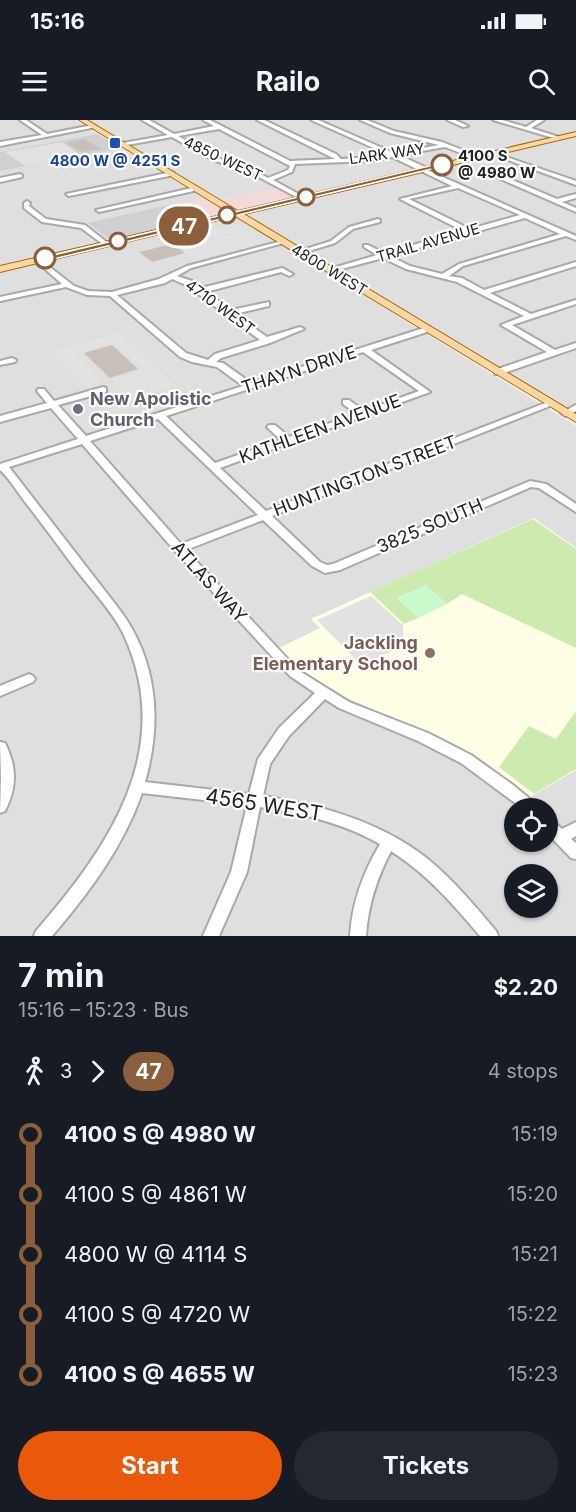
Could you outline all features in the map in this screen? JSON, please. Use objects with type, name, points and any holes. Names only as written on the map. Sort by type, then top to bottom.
[{"type":"main road","name":"4800 WEST","points":[[82,120],[576,419]]},
{"type":"main road","points":[[0,269],[576,134]]},
{"type":"street","points":[[23,120],[47,135]]},
{"type":"street","name":"4850 WEST","points":[[145,120],[218,160],[268,180],[302,198]]},
{"type":"street","points":[[206,120],[291,163],[292,170],[268,180]]},
{"type":"street","points":[[260,120],[334,155],[339,160]]},
{"type":"street","points":[[314,120],[576,238]]},
{"type":"street","points":[[364,120],[389,131],[446,145],[476,157]]},
{"type":"street","points":[[438,122],[449,120],[465,126]]},
{"type":"street","points":[[496,120],[559,138]]},
{"type":"street","points":[[526,129],[541,120]]},
{"type":"street","points":[[0,144],[93,127]]},
{"type":"street","points":[[123,145],[219,127]]},
{"type":"street","points":[[389,131],[399,128]]},
{"type":"street","name":"LARK WAY","points":[[291,163],[392,155],[446,145]]},
{"type":"street","points":[[494,153],[576,183]]},
{"type":"street","points":[[491,173],[576,210]]},
{"type":"street","points":[[69,194],[172,174]]},
{"type":"street","points":[[0,181],[21,176]]},
{"type":"street","points":[[0,181],[8,187]]},
{"type":"street","points":[[458,186],[403,200],[468,231]]},
{"type":"street","points":[[99,210],[196,189]]},
{"type":"street","points":[[99,190],[108,197]]},
{"type":"street","points":[[558,201],[576,196]]},
{"type":"street","points":[[27,203],[26,207],[40,219],[80,225],[106,244]]},
{"type":"street","points":[[435,215],[449,212]]},
{"type":"street","name":"TRAIL AVENUE","points":[[330,270],[525,216]]},
{"type":"street","points":[[299,252],[333,242],[351,228],[378,221]]},
{"type":"street","points":[[444,276],[461,265],[566,234]]},
{"type":"street","points":[[38,260],[68,287],[87,293],[112,294],[157,283],[189,267],[284,242]]},
{"type":"street","points":[[366,246],[408,268],[444,276],[531,317]]},
{"type":"street","points":[[483,293],[576,264]]},
{"type":"street","points":[[200,291],[282,270],[290,274]]},
{"type":"street","name":"4710 WEST","points":[[171,276],[183,280],[200,291],[267,341]]},
{"type":"street","points":[[0,299],[68,287]]},
{"type":"street","points":[[112,294],[183,354],[224,367],[249,386]]},
{"type":"street","points":[[553,352],[505,325],[576,302]]},
{"type":"street","points":[[229,313],[266,304]]},
{"type":"street","points":[[210,363],[218,356],[300,329]]},
{"type":"street","name":"THAYN DRIVE","points":[[2,466],[427,329]]},
{"type":"street","points":[[498,372],[576,345]]},
{"type":"street","name":"KATHLEEN AVENUE","points":[[214,467],[426,392],[364,349]]},
{"type":"street","points":[[0,363],[12,360]]},
{"type":"street","points":[[0,419],[103,390]]},
{"type":"street","name":"ATLAS WAY","points":[[41,391],[178,549],[276,655],[322,693],[363,715],[451,751],[494,778],[519,798]]},
{"type":"street","points":[[346,402],[363,414]]},
{"type":"street","name":"HUNTINGTON STREET","points":[[178,549],[551,404]]},
{"type":"street","points":[[565,412],[576,408]]},
{"type":"street","points":[[159,415],[264,515]]},
{"type":"street","points":[[272,427],[288,441]]},
{"type":"street","points":[[2,466],[118,617],[137,651],[145,672],[150,724],[146,755],[138,787],[119,832],[106,855],[66,910],[42,936]]},
{"type":"street","name":"3825 SOUTH","points":[[264,515],[316,564],[325,569],[336,567],[527,484],[536,483],[576,509]]},
{"type":"street","points":[[0,691],[29,679]]},
{"type":"street","points":[[211,936],[239,872],[263,764],[272,748],[322,693]]},
{"type":"street","points":[[0,747],[8,766],[9,777],[0,807]]},
{"type":"street","name":"4565 WEST","points":[[138,787],[254,801],[321,812],[357,824],[415,858],[441,881],[490,936]]},
{"type":"street","points":[[576,828],[560,838],[576,853]]},
{"type":"street","points":[[358,936],[361,902],[366,885],[389,841]]},
{"type":"shaded area","points":[[0,120],[75,120],[226,212],[0,265]]},
{"type":"shaded area","points":[[89,120],[576,120],[576,131],[239,210]]},
{"type":"shaded area","points":[[98,134],[120,148],[0,171],[0,152]]},
{"type":"shaded area","points":[[576,136],[576,412],[247,214]]},
{"type":"shaded area","points":[[62,142],[80,155],[25,166],[5,152]]},
{"type":"shaded area","points":[[277,187],[295,196],[239,210],[221,200]]},
{"type":"shaded area","points":[[201,197],[226,212],[202,218],[178,203]]},
{"type":"shaded area","points":[[178,203],[202,218],[110,240],[88,223]]},
{"type":"shaded area","points":[[226,218],[240,219],[576,426],[576,936],[0,936],[0,272]]},
{"type":"shaded area","points":[[213,224],[222,230],[241,225],[248,229],[206,239],[191,229]]},
{"type":"shaded area","points":[[189,230],[205,241],[248,230],[267,242],[196,260],[172,243],[174,239],[169,235]]},
{"type":"shaded area","points":[[118,334],[176,385],[123,402],[118,397],[119,386],[112,380],[145,370],[115,342],[73,353],[102,382],[86,387],[52,352]]},
{"type":"shaded area","name":"Jackling Elementary School","points":[[534,518],[576,548],[576,770],[530,797],[501,774],[460,748],[336,693],[310,676],[279,648],[320,628],[311,619]]},
{"type":"shaded area","points":[[371,596],[403,625],[404,645],[362,666],[317,620]]},
{"type":"green space","points":[[533,519],[576,549],[576,648],[462,594],[447,604],[426,585],[398,598],[418,618],[404,624],[370,592]]},
{"type":"green space","points":[[426,585],[447,604],[418,618],[397,599]]},
{"type":"green space","points":[[576,711],[576,769],[534,794],[499,767],[529,726],[556,739]]},
{"type":"building","points":[[85,139],[101,149],[81,152],[66,143]]},
{"type":"building","points":[[172,244],[185,253],[152,262],[139,252]]},
{"type":"building","points":[[112,345],[138,369],[110,378],[84,353]]},
{"type":"bus line","name":"47","points":[[45,258],[442,165]]},
{"type":"place","name":"4800 W @ 4251 S","points":[[115,143]]},
{"type":"place","name":"4100 S @ 4980 W","points":[[442,165]]},
{"type":"place","name":"New Apolistic Church","points":[[78,409]]},
{"type":"place","name":"Jackling Elementary School","points":[[430,653]]}]
